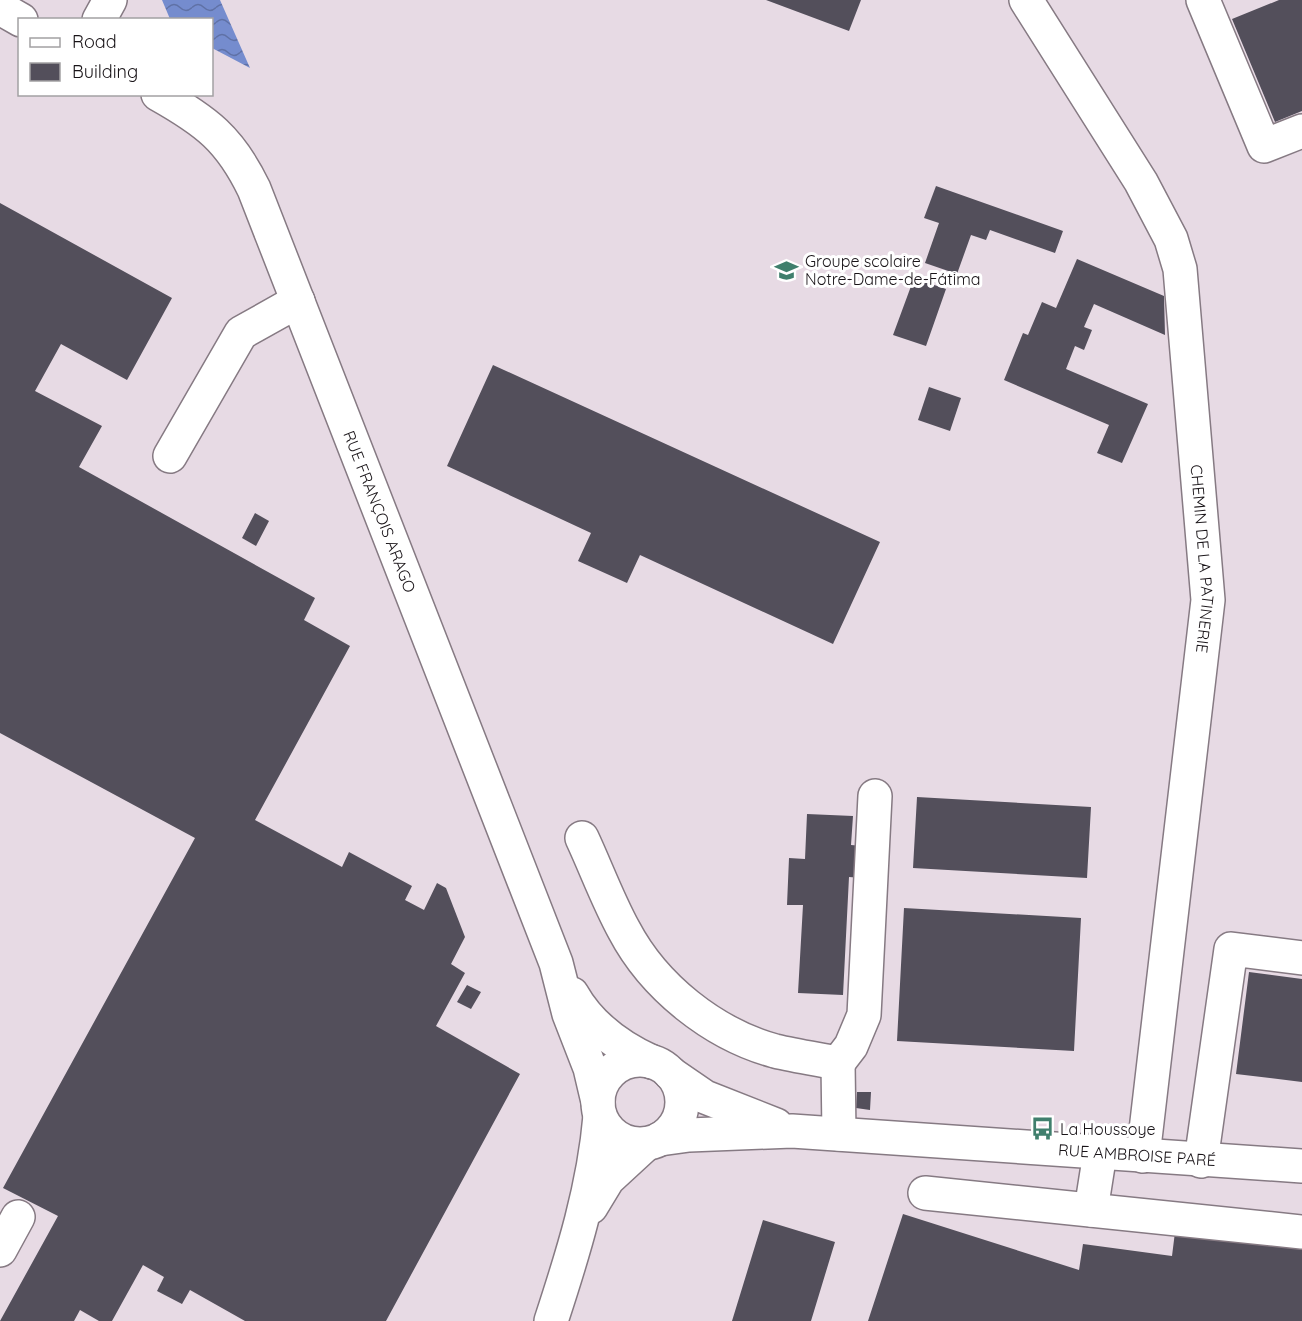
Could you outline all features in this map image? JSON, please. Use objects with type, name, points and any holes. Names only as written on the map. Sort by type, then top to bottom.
[{"type":"street","points":[[100,18],[110,0]]},
{"type":"street","name":"CHEMIN DE LA PATINERIE","points":[[1026,0],[1141,182],[1171,239],[1180,269],[1208,600],[1143,1156]]},
{"type":"street","points":[[1203,0],[1264,146],[1302,131]]},
{"type":"street","points":[[0,8],[18,18]]},
{"type":"street","name":"RUE FRANÇOIS ARAGO","points":[[161,96],[217,133],[243,165],[556,963],[575,998],[597,1027],[623,1048],[661,1067]]},
{"type":"street","points":[[170,456],[241,333],[298,301]]},
{"type":"street","points":[[839,1134],[838,1063],[851,1046],[864,1015],[875,796]]},
{"type":"street","points":[[582,838],[630,939],[646,965],[696,1013],[740,1038],[774,1050],[838,1063]]},
{"type":"street","points":[[1201,1161],[1231,948],[1302,958]]},
{"type":"street","name":"RUE FRANÇOIS ARAGO","points":[[551,1321],[579,1233],[595,1158],[599,1109],[590,1068],[568,1014],[556,963]]},
{"type":"street","points":[[638,1060],[661,1067],[678,1084],[682,1104],[675,1124],[653,1142],[632,1143],[618,1138],[607,1129],[599,1109],[603,1081],[618,1066],[638,1060]]},
{"type":"street","name":"RUE AMBROISE PARÉ","points":[[661,1067],[705,1097],[750,1117],[792,1131]]},
{"type":"street","name":"RUE AMBROISE PARÉ","points":[[653,1142],[689,1135],[792,1131],[1201,1161],[1302,1166]]},
{"type":"street","name":"RUE FRANÇOIS ARAGO","points":[[579,1233],[608,1179],[653,1142]]},
{"type":"street","points":[[1091,1210],[1100,1153]]},
{"type":"street","points":[[925,1193],[1302,1232]]},
{"type":"street","points":[[0,1250],[18,1218]]},
{"type":"water","points":[[162,0],[220,0],[250,68],[213,49],[213,18],[170,18]]},
{"type":"building","points":[[766,0],[861,0],[849,31]]},
{"type":"building","points":[[1279,0],[1302,0],[1302,111],[1275,122],[1232,19]]},
{"type":"building","points":[[936,186],[1063,231],[1055,253],[990,230],[986,240],[971,235],[957,274],[925,263],[939,223],[924,218]]},
{"type":"building","points":[[0,203],[172,298],[127,380],[61,344],[35,391],[102,426],[79,467],[315,598],[304,620],[350,646],[255,820],[342,867],[349,852],[412,886],[405,900],[424,910],[437,883],[446,888],[465,937],[451,964],[465,973],[436,1026],[520,1074],[386,1321],[245,1321],[190,1290],[182,1304],[157,1291],[164,1277],[143,1265],[112,1321],[99,1321],[80,1310],[74,1321],[0,1321],[58,1216],[3,1188],[195,838],[0,733]]},
{"type":"building","points":[[1077,259],[1164,296],[1165,335],[1094,304],[1084,327],[1092,330],[1084,350],[1075,346],[1066,369],[1148,404],[1122,463],[1097,453],[1109,425],[1004,380],[1023,333],[1028,335],[1042,302],[1056,308]]},
{"type":"building","points":[[914,278],[946,289],[926,346],[893,335]]},
{"type":"building","points":[[493,365],[880,542],[833,644],[640,555],[627,583],[578,561],[591,533],[447,466]]},
{"type":"building","points":[[929,387],[961,398],[950,431],[918,420]]},
{"type":"building","points":[[255,513],[269,521],[256,546],[242,538]]},
{"type":"building","points":[[917,797],[1091,807],[1087,878],[913,868]]},
{"type":"building","points":[[807,814],[853,816],[851,845],[863,846],[862,878],[849,877],[843,995],[798,993],[803,905],[787,905],[789,858],[805,859]]},
{"type":"building","points":[[904,908],[1081,918],[1074,1051],[897,1041]]},
{"type":"building","points":[[1249,972],[1302,979],[1302,1082],[1236,1074]]},
{"type":"building","points":[[467,985],[481,992],[471,1009],[457,1002]]},
{"type":"building","points":[[857,1092],[871,1092],[870,1110],[856,1108]]},
{"type":"building","points":[[903,1214],[1079,1270],[1083,1244],[1172,1256],[1175,1232],[1302,1249],[1302,1321],[868,1321]]},
{"type":"building","points":[[763,1220],[835,1242],[811,1321],[732,1321]]},
{"type":"place","name":"Groupe scolaire Notre-Dame-de-Fátima","points":[[787,270]]},
{"type":"place","name":"La Houssoye","points":[[1042,1129]]}]
